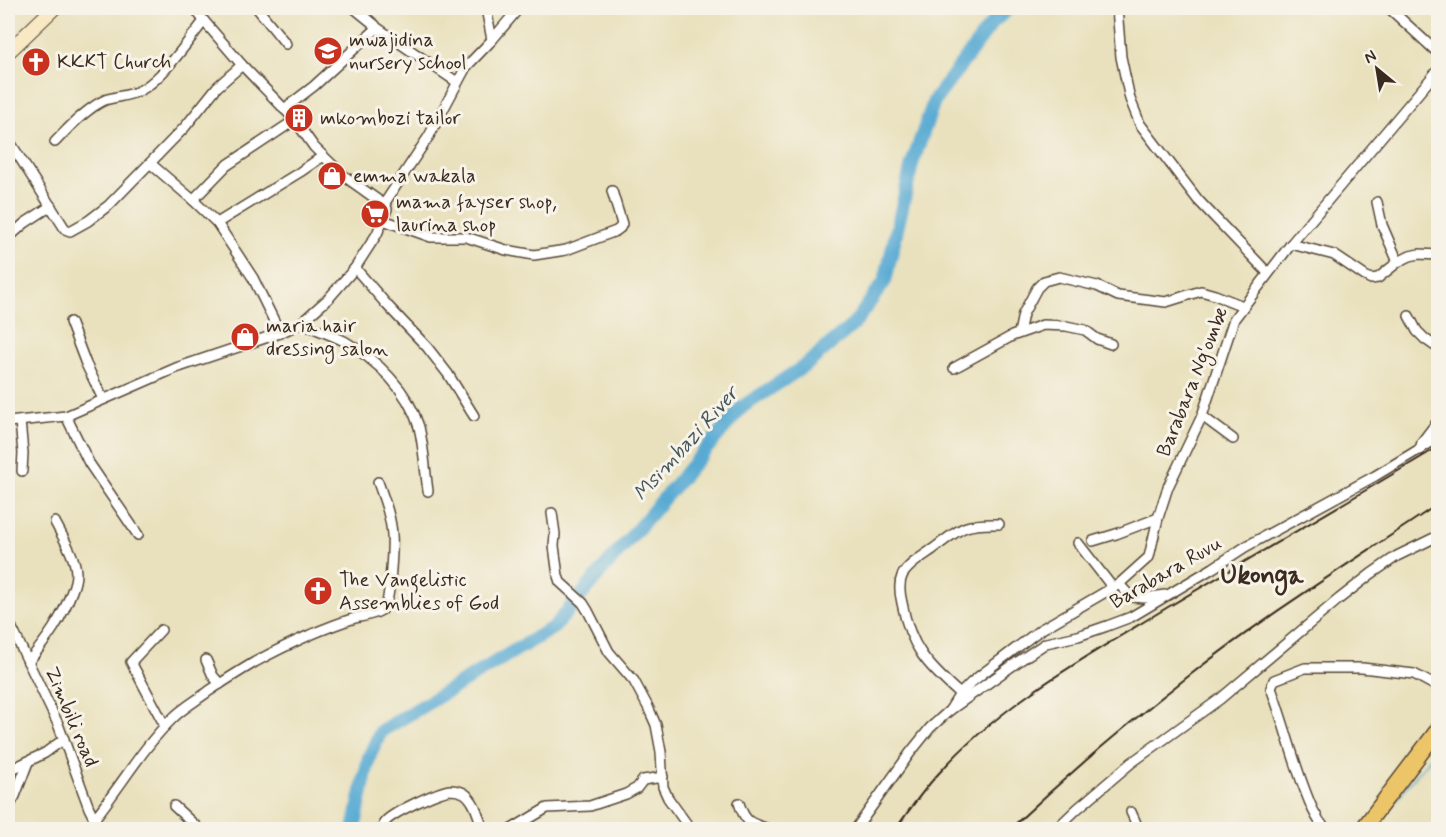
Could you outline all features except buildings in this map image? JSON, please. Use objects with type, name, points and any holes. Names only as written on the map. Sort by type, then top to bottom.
[{"type":"main road","points":[[1362,830],[1437,737]]},
{"type":"street","points":[[8,52],[54,8]]},
{"type":"street","points":[[8,422],[66,416],[176,368],[280,333],[301,323],[329,298],[355,268],[377,234],[387,209],[386,206],[344,176],[314,147],[295,120],[242,65],[195,8]]},
{"type":"street","points":[[257,8],[286,44]]},
{"type":"street","points":[[354,8],[376,27],[457,82]]},
{"type":"street","points":[[486,8],[492,40]]},
{"type":"street","points":[[384,204],[429,136],[470,62],[519,8]]},
{"type":"street","points":[[1117,8],[1121,57],[1130,99],[1140,124],[1198,200],[1268,273]]},
{"type":"street","points":[[1389,8],[1438,53]]},
{"type":"street","points":[[55,142],[67,129],[102,101],[134,94],[158,78],[204,21]]},
{"type":"street","points":[[285,109],[314,86],[376,27]]},
{"type":"street","points":[[8,139],[65,229],[70,231],[109,205],[151,164],[218,87],[242,65]]},
{"type":"street","name":"Barabara Ng'ombe","points":[[950,710],[960,694],[972,682],[1040,630],[1116,586],[1149,557],[1168,487],[1202,416],[1234,319],[1291,244],[1438,70]]},
{"type":"street","points":[[193,200],[226,166],[295,120]]},
{"type":"street","points":[[217,223],[323,156]]},
{"type":"street","points":[[151,164],[217,223],[253,279],[280,333]]},
{"type":"street","points":[[383,220],[431,237],[466,237],[523,254],[545,254],[566,250],[620,228],[622,224],[612,191]]},
{"type":"street","points":[[1377,202],[1382,225],[1398,262]]},
{"type":"street","points":[[8,238],[25,223],[51,206]]},
{"type":"street","points":[[1291,244],[1334,255],[1371,279],[1378,278],[1398,262],[1410,256],[1438,255]]},
{"type":"street","points":[[355,268],[427,347],[448,374],[474,416]]},
{"type":"street","points":[[1019,333],[1023,314],[1037,288],[1044,281],[1059,277],[1097,286],[1118,296],[1166,302],[1201,291],[1215,294],[1243,306]]},
{"type":"street","points":[[1408,316],[1417,331],[1438,348]]},
{"type":"street","points":[[70,322],[86,364],[104,399]]},
{"type":"street","points":[[301,323],[344,341],[373,361],[382,368],[403,394],[419,427],[428,492]]},
{"type":"street","points":[[954,368],[1019,333],[1043,325],[1085,330],[1097,339],[1111,344]]},
{"type":"street","points":[[66,416],[89,463],[138,535]]},
{"type":"street","points":[[1202,416],[1233,440]]},
{"type":"street","points":[[20,421],[22,471]]},
{"type":"street","points":[[1420,450],[1422,442],[1438,421]]},
{"type":"street","name":"Barabara Ruvu","points":[[855,830],[930,728],[950,710],[1016,663],[1046,643],[1078,636],[1131,617],[1245,547],[1375,476],[1438,438]]},
{"type":"street","points":[[94,819],[142,753],[174,717],[220,684],[297,640],[332,625],[384,608],[389,587],[392,535],[378,482]]},
{"type":"street","points":[[552,513],[554,546],[560,582],[583,603],[609,652],[634,681],[648,706],[656,724],[661,752],[663,787],[668,798],[691,830]]},
{"type":"street","points":[[1093,541],[1158,518]]},
{"type":"street","points":[[28,662],[48,638],[65,611],[75,584],[77,573],[73,559],[55,522]]},
{"type":"street","points":[[960,694],[937,674],[914,642],[904,612],[900,587],[902,575],[965,526],[999,524]]},
{"type":"street","points":[[1055,830],[1131,763],[1220,699],[1371,574],[1397,556],[1438,536]]},
{"type":"street","points":[[1078,543],[1116,586],[1131,597],[1144,598],[1169,594]]},
{"type":"street","name":"Zimbili road","points":[[8,620],[64,739],[100,830]]},
{"type":"street","points":[[161,630],[131,662],[165,726]]},
{"type":"street","points":[[206,660],[213,676],[220,684]]},
{"type":"street","points":[[1326,830],[1313,811],[1297,770],[1271,688],[1274,680],[1305,668],[1362,668],[1414,674],[1438,687]]},
{"type":"street","points":[[8,771],[45,753],[64,739]]},
{"type":"street","points":[[8,807],[28,762]]},
{"type":"street","points":[[510,830],[547,808],[590,806],[633,791],[643,780],[663,777]]},
{"type":"street","points":[[383,830],[384,823],[392,815],[424,799],[453,790],[468,796],[483,830]]},
{"type":"street","points":[[739,803],[746,819],[770,830]]},
{"type":"street","points":[[174,806],[200,830]]},
{"type":"street","points":[[1131,812],[1139,830]]},
{"type":"waterway","name":"Msimbazi River","points":[[354,830],[369,757],[381,731],[554,627],[742,407],[806,365],[854,324],[885,281],[912,164],[934,101],[993,22],[1009,8]]},
{"type":"waterway","points":[[1420,742],[1438,715]]},
{"type":"waterway","points":[[1374,830],[1434,754]]},
{"type":"railway","points":[[895,830],[940,772],[965,747],[1019,702],[1107,644],[1438,447]]},
{"type":"railway","points":[[1009,830],[1120,731],[1220,652],[1281,608],[1438,504]]},
{"type":"place","name":"mwajidina nursery school","points":[[328,51]]},
{"type":"place","name":"KKKT Church","points":[[36,62]]},
{"type":"place","name":"mkombozi tailor","points":[[299,118]]},
{"type":"place","name":"emma wakala","points":[[332,176]]},
{"type":"place","name":"mama fayser shop, laurina shop","points":[[375,214]]},
{"type":"place","name":"maria hair dressing salon","points":[[245,337]]},
{"type":"place","name":"The Vangelistic Assemblies of God","points":[[318,591]]},
{"type":"district","name":"Ukonga","points":[[1262,576]]}]
